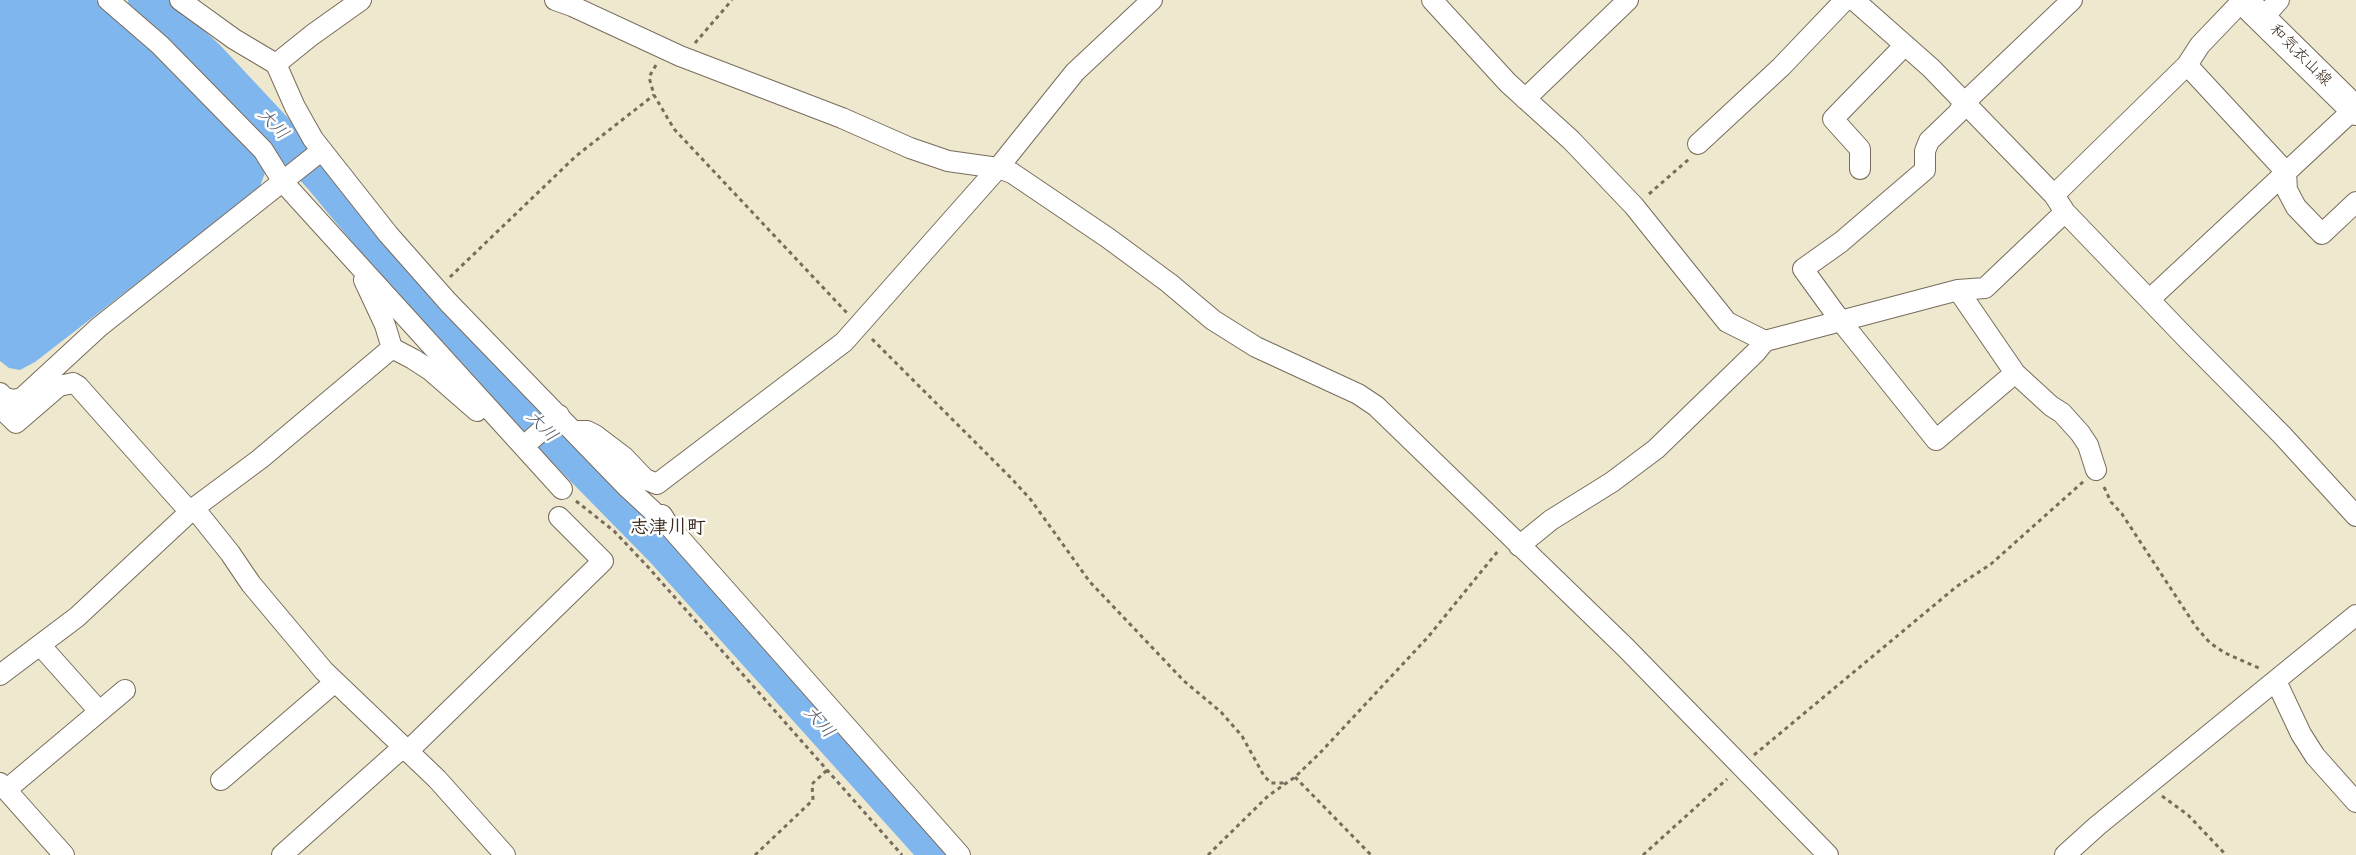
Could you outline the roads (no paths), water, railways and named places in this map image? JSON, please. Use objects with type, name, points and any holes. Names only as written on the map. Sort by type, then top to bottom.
[{"type":"main road","name":"和気衣山線","points":[[2257,5],[2355,110]]},
{"type":"street","points":[[108,0],[160,45],[263,150],[358,265],[521,440],[562,489]]},
{"type":"street","points":[[180,0],[234,39],[276,64],[318,153],[388,234],[448,302],[668,526],[960,855]]},
{"type":"street","points":[[276,64],[312,35],[361,0]]},
{"type":"street","points":[[555,0],[686,58],[842,118],[910,148],[948,161],[998,168],[1012,173],[1108,238],[1169,283],[1213,320],[1248,342],[1358,394],[1376,406],[1514,542],[1625,647],[1828,855]]},
{"type":"street","points":[[668,526],[656,498],[657,484],[844,342],[998,168],[1075,72],[1152,0]]},
{"type":"street","points":[[1432,0],[1508,83],[1571,140],[1634,206],[1727,322],[1765,341]]},
{"type":"street","points":[[1525,99],[1628,0]]},
{"type":"street","points":[[1698,144],[1853,0],[1932,68],[2054,195],[2065,212],[2282,435],[2356,516]]},
{"type":"street","points":[[2016,373],[1936,440],[1840,320],[1804,268],[1841,242],[1925,170],[1925,151],[1929,141],[1958,113],[1964,103],[2072,0]]},
{"type":"street","points":[[2054,195],[2187,65],[2200,45],[2257,5]]},
{"type":"street","points":[[1860,169],[1860,149],[1833,119],[1905,44]]},
{"type":"street","points":[[2187,65],[2286,172],[2287,190],[2296,206],[2322,234],[2356,202]]},
{"type":"street","points":[[2150,299],[2355,110]]},
{"type":"street","points":[[0,394],[5,398],[14,400],[22,398],[99,327],[318,153]]},
{"type":"street","points":[[1514,542],[1612,482],[1656,450],[1765,341],[1958,290],[1985,288],[2065,212]]},
{"type":"street","points":[[358,265],[385,326],[392,348],[418,362],[483,417],[521,440]]},
{"type":"street","points":[[1958,290],[2016,373],[2051,406],[2062,413],[2080,433],[2088,445],[2096,470]]},
{"type":"street","points":[[0,675],[77,617],[192,510],[260,459],[392,348]]},
{"type":"street","points":[[0,408],[16,423],[59,386],[73,383],[230,553],[251,584],[335,682],[404,750],[437,779],[505,855]]},
{"type":"street","points":[[521,440],[558,416]]},
{"type":"street","points":[[575,431],[587,431],[594,435],[624,457],[645,479],[657,484]]},
{"type":"street","points":[[282,855],[404,750],[603,561],[559,517]]},
{"type":"street","points":[[2065,855],[2097,826],[2356,615]]},
{"type":"street","points":[[40,645],[99,711]]},
{"type":"street","points":[[2276,681],[2301,734],[2315,756],[2356,802]]},
{"type":"street","points":[[221,780],[335,682]]},
{"type":"street","points":[[64,855],[3,786],[125,690]]},
{"type":"water","points":[[0,0],[96,0],[150,47],[263,165],[265,173],[260,186],[252,194],[35,362],[20,370],[9,368],[0,361]]},
{"type":"waterway","name":"大川","points":[[145,0],[208,57],[321,178],[451,335],[663,551],[937,855]]},
{"type":"district","name":"志津川町","points":[[668,529]]}]
